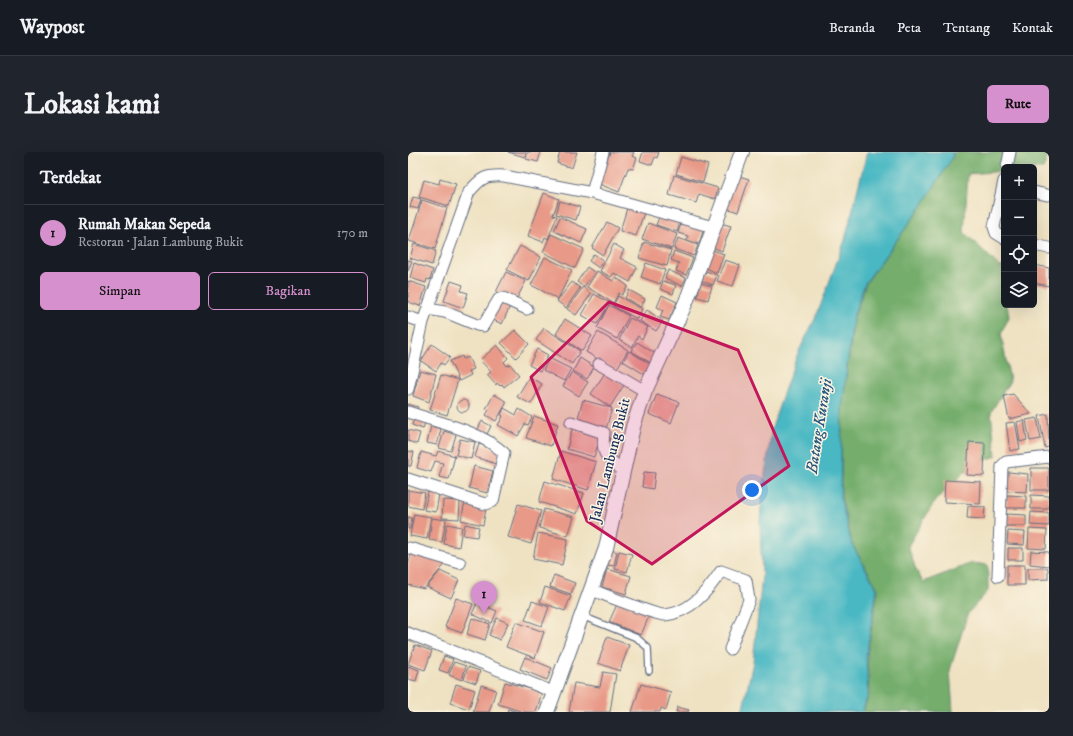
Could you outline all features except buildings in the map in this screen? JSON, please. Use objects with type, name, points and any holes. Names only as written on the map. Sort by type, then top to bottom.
[{"type":"street","points":[[592,193],[603,152]]},
{"type":"street","name":"Jalan Lambung Bukit","points":[[547,712],[606,548],[633,427],[644,391],[686,302],[742,152]]},
{"type":"street","points":[[1008,164],[1010,152]]},
{"type":"street","points":[[408,389],[423,322],[469,192],[479,180],[490,175],[504,176],[592,193],[713,227]]},
{"type":"street","points":[[1037,193],[1047,195]]},
{"type":"street","points":[[1001,197],[994,227],[996,233],[1001,236]]},
{"type":"street","points":[[1037,246],[1049,248]]},
{"type":"street","points":[[428,309],[445,312],[483,326],[499,299],[503,298],[527,310]]},
{"type":"street","points":[[408,317],[423,322]]},
{"type":"street","points":[[599,364],[644,391]]},
{"type":"street","points":[[408,412],[472,434],[496,445],[504,453],[493,501],[485,504],[408,479]]},
{"type":"street","points":[[571,422],[604,433],[602,448],[606,456],[623,471]]},
{"type":"street","points":[[998,576],[1002,466],[1006,462],[1049,458]]},
{"type":"street","points":[[408,549],[460,563]]},
{"type":"street","points":[[592,590],[664,616],[691,607],[711,586],[721,571],[746,580],[749,600],[730,649]]},
{"type":"street","points":[[408,633],[553,692]]},
{"type":"lane","points":[[582,616],[636,638],[648,648],[649,670]]},
{"type":"highlighted area","points":[[609,302],[738,350],[789,466],[652,564],[587,521],[531,377]]},
{"type":"green space","points":[[954,152],[1049,152],[1043,169],[1037,169],[1037,164],[1001,164],[1001,171],[968,174],[964,232],[1001,267],[1001,308],[1008,308],[1009,317],[1001,334],[1010,381],[991,412],[996,456],[971,466],[935,501],[908,546],[916,570],[923,582],[972,563],[988,565],[988,591],[968,613],[950,670],[953,712],[863,712],[869,695],[867,656],[878,589],[852,544],[841,497],[842,408],[854,317],[866,283],[921,207],[952,158]]},
{"type":"water","name":"Batang Kuranji","points":[[867,152],[953,152],[952,158],[921,207],[865,283],[853,317],[842,408],[840,497],[852,545],[877,589],[866,656],[868,695],[862,712],[742,712],[753,662],[762,577],[760,522],[762,494],[772,428],[798,353],[817,315],[845,240]]},
{"type":"place","name":"Rumah Makan Sepeda","points":[[484,614]]}]
